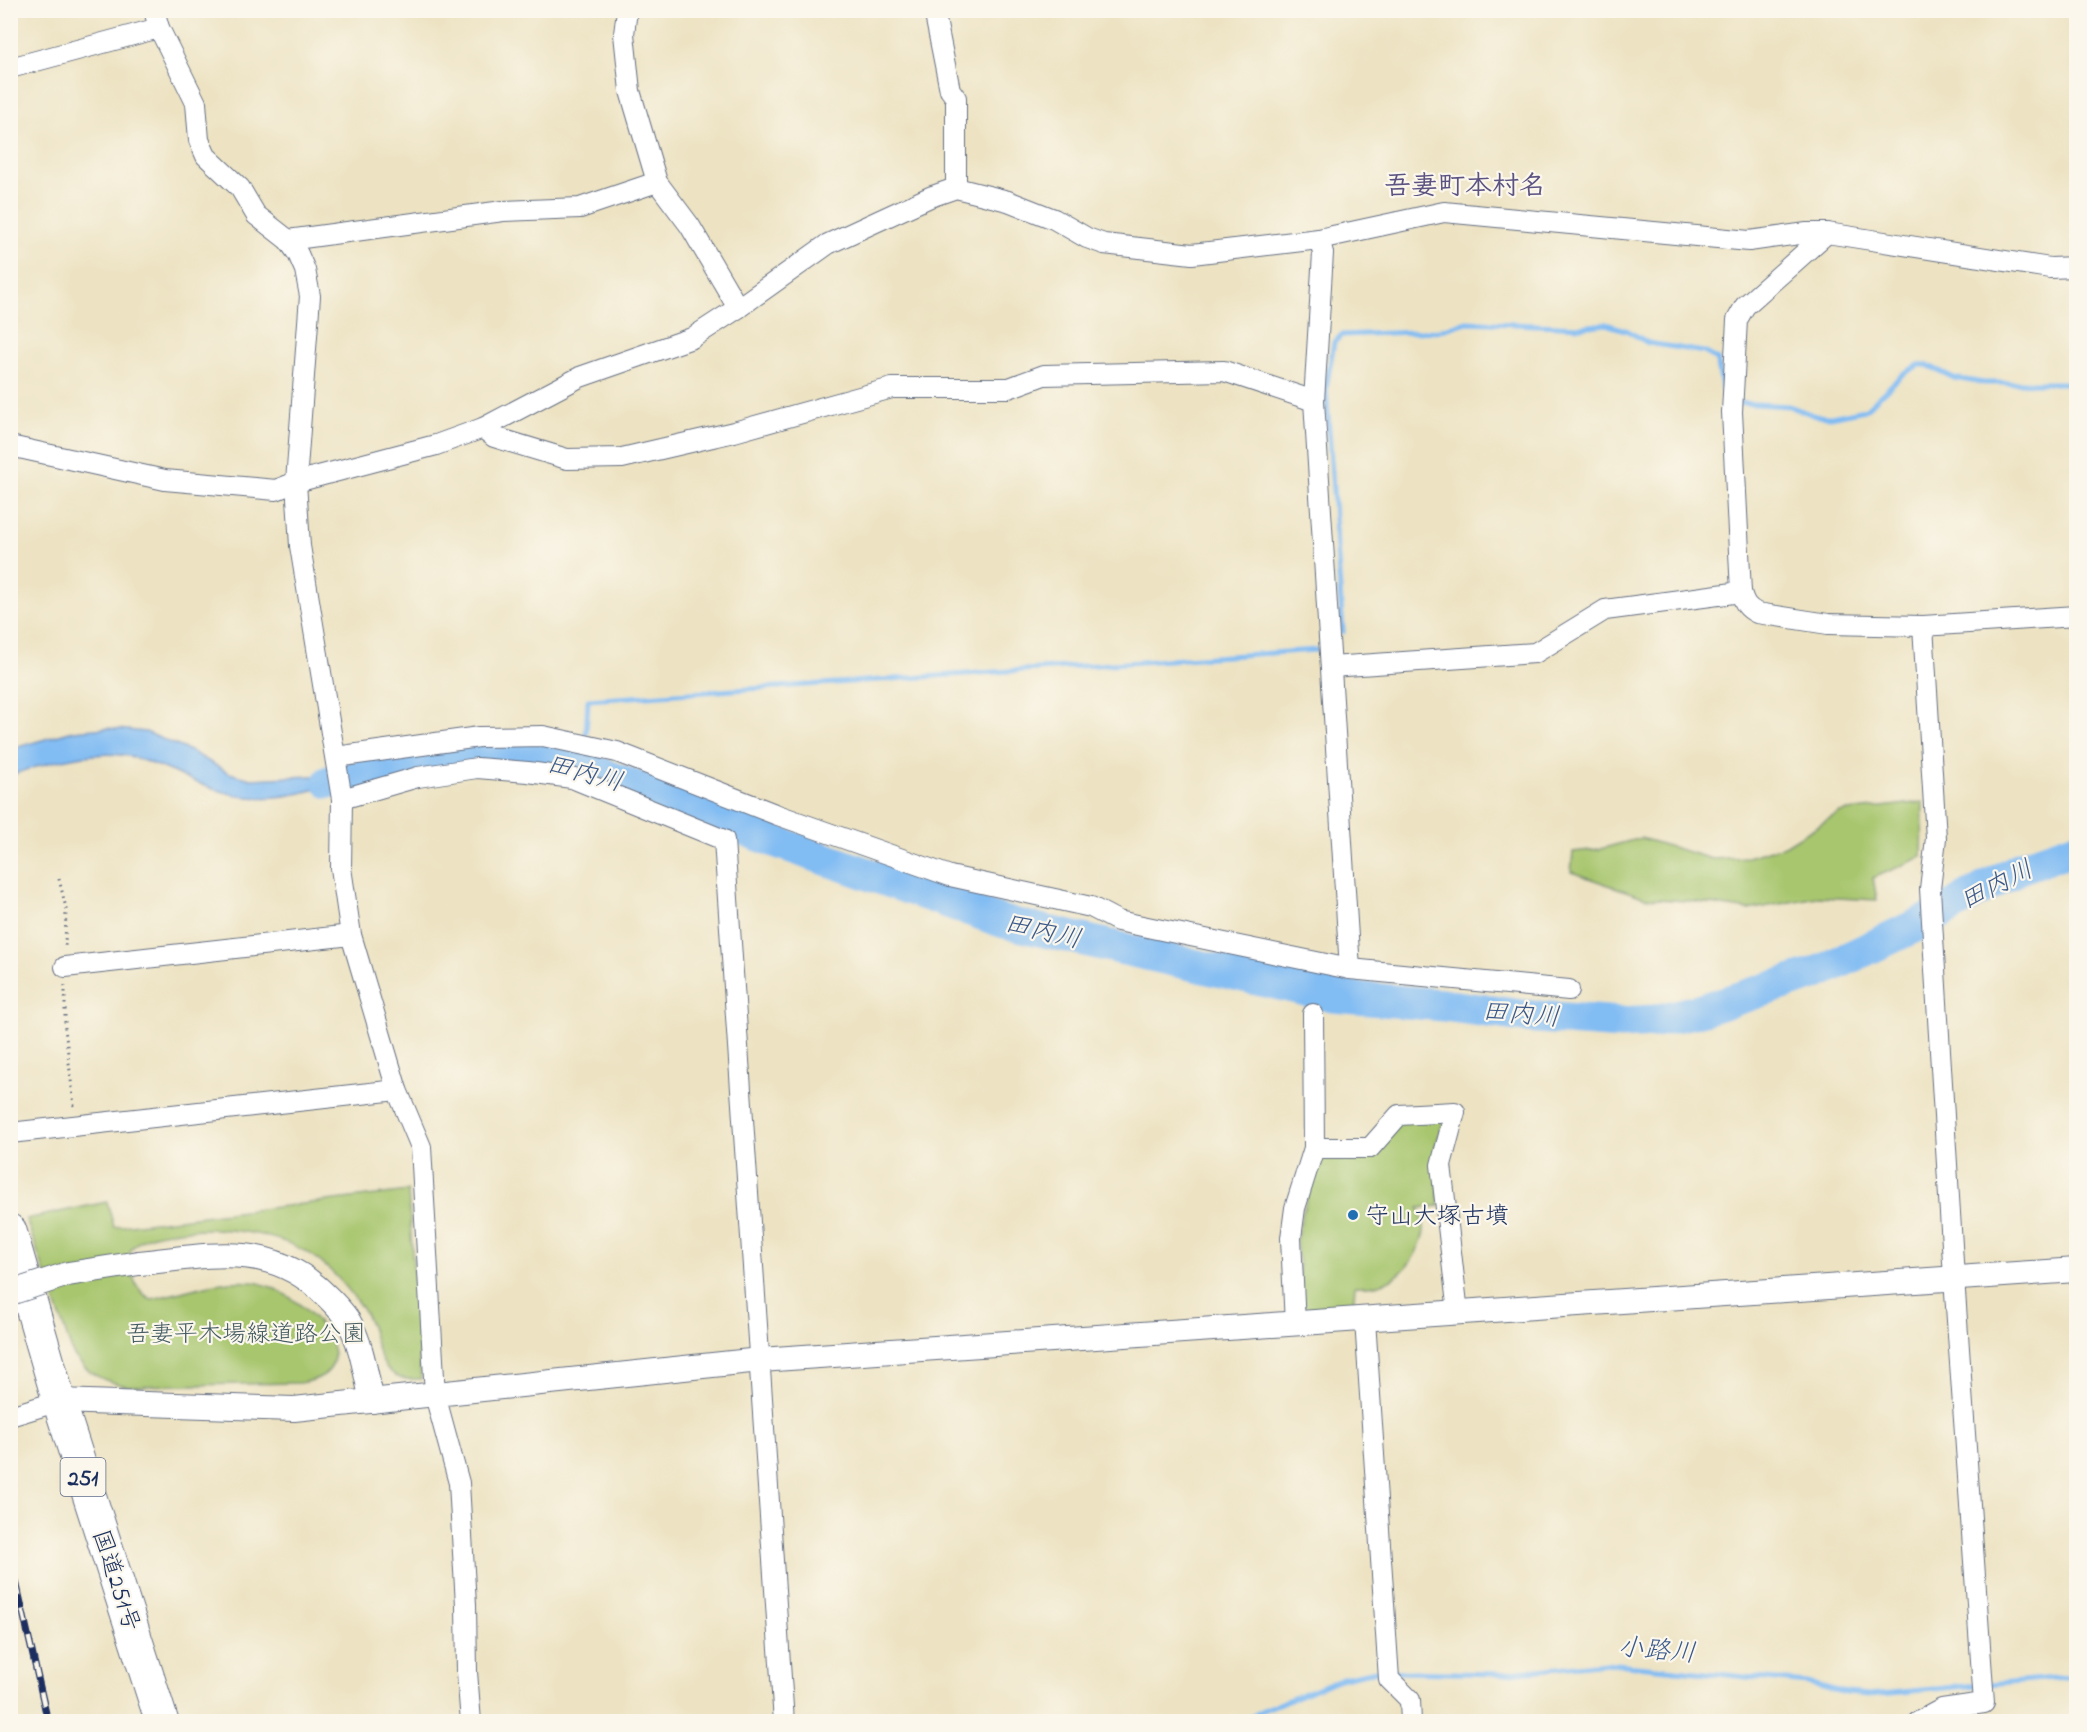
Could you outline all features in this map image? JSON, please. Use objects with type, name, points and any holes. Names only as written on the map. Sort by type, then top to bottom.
[{"type":"highway","name":"国道251号","points":[[10,1231],[59,1401],[162,1722]]},
{"type":"street","points":[[627,10],[624,34],[630,92],[657,182],[690,226],[738,308]]},
{"type":"street","points":[[934,10],[950,90],[956,98],[956,188]]},
{"type":"street","points":[[10,68],[156,19],[196,103],[199,140],[206,156],[240,188],[256,215],[288,240],[305,270],[310,296],[296,482],[300,546],[342,796],[340,868],[351,935],[397,1090],[421,1147],[435,1395],[459,1483],[466,1605],[466,1672],[471,1722]]},
{"type":"street","points":[[288,240],[503,211],[580,208],[657,182]]},
{"type":"street","points":[[10,446],[165,480],[276,490],[296,482],[436,445],[483,428],[580,377],[692,338],[828,244],[930,197],[956,188],[1008,201],[1054,219],[1087,238],[1104,244],[1192,254],[1319,239],[1444,212],[1749,242],[1807,233],[1827,233],[2050,268],[2076,267]]},
{"type":"street","points":[[1827,233],[1745,306],[1737,320],[1732,412],[1741,592],[1744,602],[1757,614],[1828,624],[1923,626],[2076,616]]},
{"type":"street","points":[[1319,239],[1323,253],[1314,401],[1350,969]]},
{"type":"street","points":[[483,428],[494,437],[567,459],[622,458],[734,432],[892,388],[1009,388],[1044,375],[1224,372],[1314,401]]},
{"type":"street","points":[[1331,667],[1535,653],[1605,610],[1741,592]]},
{"type":"street","points":[[1917,1722],[1942,1709],[1984,1703],[1954,1278],[1930,889],[1936,838],[1923,626]]},
{"type":"street","points":[[337,761],[479,737],[543,736],[617,752],[775,814],[950,876],[1091,907],[1118,921],[1350,969],[1569,990]]},
{"type":"street","points":[[342,796],[418,777],[477,768],[528,772],[572,778],[724,840],[784,1722]]},
{"type":"street","points":[[65,967],[351,935]]},
{"type":"street","points":[[1295,1324],[1291,1238],[1295,1208],[1314,1148],[1313,1014]]},
{"type":"street","points":[[10,1134],[397,1090]]},
{"type":"street","points":[[1314,1148],[1370,1148],[1399,1115],[1455,1112],[1442,1165],[1458,1313]]},
{"type":"street","points":[[10,1293],[68,1274],[139,1263],[224,1255],[259,1257],[284,1266],[309,1280],[331,1300],[349,1322],[359,1347],[372,1401]]},
{"type":"street","points":[[10,1416],[59,1401],[294,1409],[760,1360],[2076,1270]]},
{"type":"street","points":[[1365,1320],[1389,1679],[1410,1700],[1411,1722]]},
{"type":"path","points":[[59,879],[66,908],[65,1028],[76,1126]]},
{"type":"green space","points":[[1923,802],[1922,857],[1873,878],[1877,900],[1817,897],[1748,910],[1698,902],[1646,898],[1571,872],[1573,852],[1600,849],[1641,838],[1712,859],[1747,857],[1785,846],[1840,812]]},
{"type":"green space","points":[[1444,1119],[1435,1149],[1439,1206],[1419,1208],[1424,1231],[1420,1246],[1411,1262],[1391,1280],[1374,1285],[1355,1286],[1353,1308],[1303,1310],[1296,1240],[1318,1153],[1374,1151],[1401,1120]]},
{"type":"green space","name":"吾妻平木場線道路公園","points":[[408,1191],[421,1379],[403,1379],[388,1369],[381,1358],[369,1321],[361,1306],[334,1275],[311,1255],[268,1237],[235,1231],[202,1229],[156,1234],[135,1245],[130,1251],[131,1265],[136,1284],[144,1295],[151,1299],[200,1287],[238,1282],[251,1282],[270,1287],[290,1297],[309,1312],[324,1329],[332,1347],[333,1363],[323,1375],[300,1383],[127,1386],[110,1382],[90,1372],[73,1354],[26,1219],[107,1202],[114,1227]]},
{"type":"water","points":[[107,728],[146,732],[192,752],[229,773],[251,779],[373,773],[311,791],[263,798],[219,790],[150,763],[122,755],[106,754],[73,758],[11,775],[11,749],[73,731]]},
{"type":"waterway","points":[[1343,632],[1326,388],[1334,342],[1342,335],[1438,331],[1467,322],[1581,327],[1606,324],[1628,331],[1648,343],[1704,352],[1717,359],[1724,398]]},
{"type":"waterway","points":[[1738,403],[1789,406],[1816,416],[1831,417],[1865,410],[1903,374],[1919,365],[1927,365],[1954,378],[1984,383],[2076,383]]},
{"type":"waterway","points":[[586,733],[588,700],[1316,650]]},
{"type":"waterway","name":"田内川","points":[[329,782],[475,754],[550,760],[584,767],[777,842],[1004,922],[1332,996],[1443,1005],[1523,1016],[1621,1023],[1655,1021],[1701,1010],[1815,974],[1928,920],[2022,867],[2076,848]]},
{"type":"waterway","points":[[584,767],[585,754]]},
{"type":"waterway","name":"小路川","points":[[1242,1722],[1263,1710],[1343,1678],[1381,1670],[1501,1674],[1606,1663],[1807,1683],[1846,1693],[1869,1695],[2076,1676]]},
{"type":"railway","points":[[10,1555],[48,1722]]},
{"type":"place","name":"守山大塚古墳","points":[[1353,1215]]},
{"type":"district","name":"吾妻町本村名","points":[[1465,185]]}]
